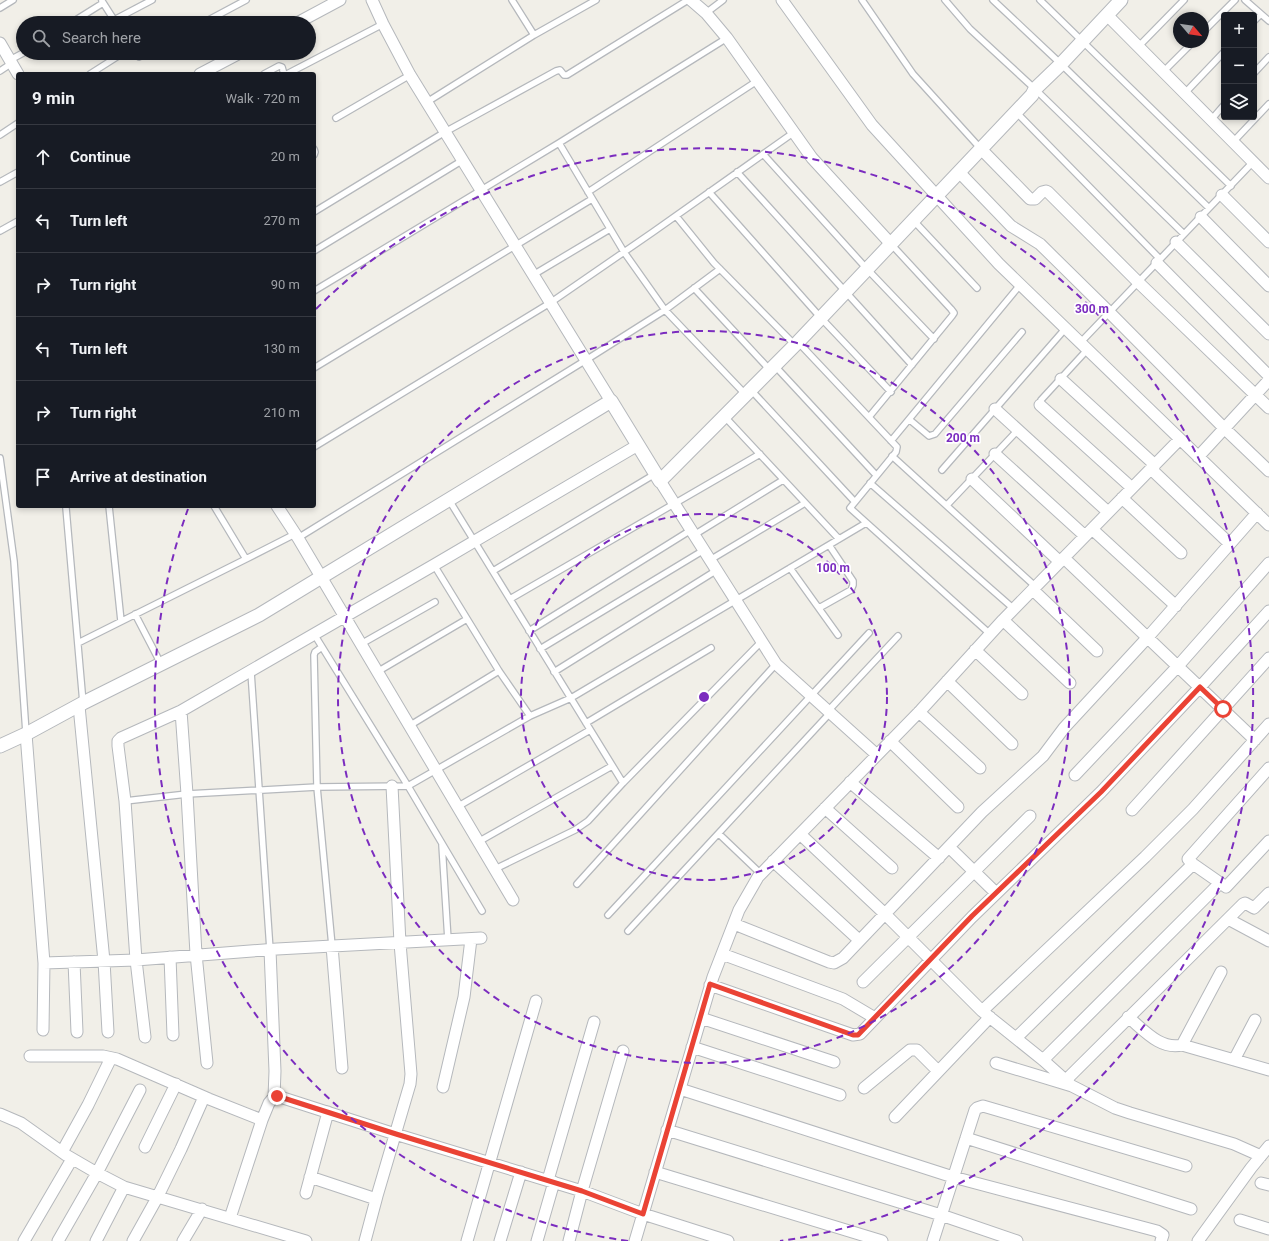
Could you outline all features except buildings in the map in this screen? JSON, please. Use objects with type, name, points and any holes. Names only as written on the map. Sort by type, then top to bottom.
[{"type":"street","points":[[309,16],[340,0]]},
{"type":"street","points":[[372,0],[410,75],[638,445],[776,664],[877,755]]},
{"type":"street","points":[[691,0],[706,13],[727,38],[812,158],[891,244]]},
{"type":"street","points":[[782,0],[872,125],[999,264],[1269,525]]},
{"type":"street","points":[[658,477],[725,416],[797,344],[1032,95],[1035,89],[1061,64],[1121,0]]},
{"type":"street","points":[[1107,15],[1269,178]]},
{"type":"street","points":[[0,43],[17,72]]},
{"type":"street","points":[[204,72],[227,60]]},
{"type":"street","points":[[981,149],[1030,199],[1035,199],[1042,192],[1048,192],[1138,282],[1269,408]]},
{"type":"street","points":[[959,172],[1011,226],[1040,244],[1269,471]]},
{"type":"street","points":[[1222,195],[1269,242]]},
{"type":"street","points":[[1201,217],[1269,286]]},
{"type":"street","points":[[1180,238],[1269,334]]},
{"type":"street","points":[[1158,261],[1269,376]]},
{"type":"street","points":[[1061,379],[1153,467],[1230,544]]},
{"type":"street","points":[[1198,457],[1269,380]]},
{"type":"street","points":[[0,746],[259,614],[611,401]]},
{"type":"street","points":[[1040,405],[1132,488]]},
{"type":"street","points":[[995,409],[1108,512]]},
{"type":"street","points":[[635,1241],[710,984],[739,910],[758,877],[919,712],[1003,620],[1180,439]]},
{"type":"street","points":[[145,1037],[136,960],[125,801],[118,742],[126,735],[181,711],[251,672],[638,445]]},
{"type":"street","points":[[995,454],[1176,606]]},
{"type":"street","points":[[972,478],[1148,638],[1255,740]]},
{"type":"street","points":[[1122,498],[1181,553]]},
{"type":"street","points":[[279,508],[513,900]]},
{"type":"street","points":[[734,924],[829,962],[834,963],[843,958],[982,812],[1043,756],[1064,728],[1148,638],[1257,514]]},
{"type":"street","points":[[1075,775],[1178,666],[1269,563]]},
{"type":"street","points":[[1034,588],[1096,651]]},
{"type":"street","points":[[710,984],[853,1035],[860,1034],[972,916],[1101,792],[1269,611]]},
{"type":"street","points":[[1003,620],[1070,683]]},
{"type":"street","points":[[975,650],[1022,694]]},
{"type":"street","points":[[1132,810],[1269,658]]},
{"type":"street","points":[[947,681],[1012,744]]},
{"type":"street","points":[[81,704],[104,960],[108,1032]]},
{"type":"street","points":[[181,711],[196,954],[207,1063]]},
{"type":"street","points":[[919,712],[980,768]]},
{"type":"street","points":[[895,1117],[938,1071],[986,1014],[1193,809],[1255,740],[1268,728]]},
{"type":"street","points":[[26,734],[44,963],[42,1030]]},
{"type":"street","points":[[890,742],[958,808]]},
{"type":"street","points":[[1269,768],[1188,857],[1188,859],[1226,887],[1269,841]]},
{"type":"street","points":[[850,782],[939,858]]},
{"type":"street","points":[[365,1241],[410,1084],[411,1074],[400,943],[392,786]]},
{"type":"street","points":[[825,808],[892,868]]},
{"type":"street","points":[[863,982],[1030,816]]},
{"type":"street","points":[[800,834],[885,914],[986,1014],[1069,1083],[1115,1108],[1234,1144],[1261,1156]]},
{"type":"street","points":[[949,847],[996,893]]},
{"type":"street","points":[[773,862],[859,940]]},
{"type":"street","points":[[1016,1038],[1193,864]]},
{"type":"street","points":[[1043,1060],[1220,883]]},
{"type":"street","points":[[1069,1083],[1128,1017],[1242,904],[1245,903],[1254,908],[1269,893]]},
{"type":"street","points":[[1228,919],[1269,941]]},
{"type":"street","points":[[44,963],[136,960],[196,954],[476,939],[443,1086]]},
{"type":"street","points":[[332,946],[342,1068]]},
{"type":"street","points":[[230,1218],[268,1103],[274,1097],[275,1071],[270,950]]},
{"type":"street","points":[[722,954],[843,999],[876,1018]]},
{"type":"street","points":[[170,957],[173,1034]]},
{"type":"street","points":[[74,962],[77,1032]]},
{"type":"street","points":[[1182,1045],[1221,972]]},
{"type":"street","points":[[467,1241],[536,1002]]},
{"type":"street","points":[[1128,1017],[1157,1041],[1170,1046],[1182,1045],[1269,1070]]},
{"type":"street","points":[[701,1018],[834,1062]]},
{"type":"street","points":[[1234,1060],[1255,1020]]},
{"type":"street","points":[[537,1241],[551,1181],[594,1022]]},
{"type":"street","points":[[692,1047],[840,1095]]},
{"type":"street","points":[[864,1088],[910,1050],[917,1050],[938,1071]]},
{"type":"street","points":[[569,1241],[623,1051]]},
{"type":"street","points":[[30,1056],[103,1056],[111,1058],[125,1062],[204,1097],[262,1120]]},
{"type":"street","points":[[62,1152],[88,1105],[111,1058]]},
{"type":"street","points":[[996,1063],[1069,1083]]},
{"type":"street","points":[[145,1147],[176,1084]]},
{"type":"street","points":[[680,1089],[953,1177],[1158,1231],[1162,1235],[1161,1241]]},
{"type":"street","points":[[58,1241],[97,1173],[140,1090]]},
{"type":"street","points":[[133,1241],[158,1198],[204,1097]]},
{"type":"street","points":[[274,1097],[283,1097],[396,1134],[551,1181],[643,1214],[728,1241]]},
{"type":"street","points":[[933,1241],[975,1110],[983,1106],[1186,1166]]},
{"type":"street","points":[[306,1193],[328,1112]]},
{"type":"street","points":[[0,1114],[28,1127],[72,1159],[124,1187],[306,1241]]},
{"type":"street","points":[[667,1130],[1017,1241]]},
{"type":"street","points":[[966,1138],[1191,1209]]},
{"type":"street","points":[[1198,1241],[1269,1146]]},
{"type":"street","points":[[24,1241],[72,1159]]},
{"type":"street","points":[[500,1241],[521,1172]]},
{"type":"street","points":[[655,1172],[882,1241]]},
{"type":"street","points":[[310,1177],[376,1199]]},
{"type":"street","points":[[96,1241],[124,1187]]},
{"type":"street","points":[[183,1241],[202,1209]]},
{"type":"street","points":[[1240,1220],[1269,1229]]},
{"type":"lane","points":[[0,8],[13,0]]},
{"type":"lane","points":[[124,16],[152,0]]},
{"type":"lane","points":[[216,16],[246,0]]},
{"type":"lane","points":[[512,0],[534,35]]},
{"type":"lane","points":[[427,102],[534,35],[596,0]]},
{"type":"lane","points":[[316,211],[445,132],[556,71],[560,70],[564,75],[567,75],[688,0]]},
{"type":"lane","points":[[706,13],[723,0]]},
{"type":"lane","points":[[862,0],[913,74],[981,149]]},
{"type":"lane","points":[[945,0],[970,29],[1035,89],[1180,238]]},
{"type":"lane","points":[[993,0],[1209,208]]},
{"type":"lane","points":[[1040,0],[1231,186]]},
{"type":"lane","points":[[1138,47],[1184,0]]},
{"type":"lane","points":[[1209,26],[1235,0]]},
{"type":"lane","points":[[1245,0],[1269,21]]},
{"type":"lane","points":[[81,16],[102,2],[112,16]]},
{"type":"lane","points":[[1257,18],[1261,14]]},
{"type":"lane","points":[[316,59],[383,24]]},
{"type":"lane","points":[[316,290],[559,143],[727,38]]},
{"type":"lane","points":[[1163,72],[1187,48]]},
{"type":"lane","points":[[1184,94],[1221,55]]},
{"type":"lane","points":[[1257,70],[1269,57]]},
{"type":"lane","points":[[0,71],[16,58]]},
{"type":"lane","points":[[93,72],[112,60]]},
{"type":"lane","points":[[291,72],[314,60]]},
{"type":"lane","points":[[268,72],[279,66],[282,67],[283,72]]},
{"type":"lane","points":[[336,118],[410,75]]},
{"type":"lane","points":[[588,192],[757,81]]},
{"type":"lane","points":[[1233,142],[1269,104]]},
{"type":"lane","points":[[1210,120],[1221,108]]},
{"type":"lane","points":[[1015,112],[1158,261]]},
{"type":"lane","points":[[0,135],[16,124]]},
{"type":"lane","points":[[316,446],[550,302],[676,216],[793,133]]},
{"type":"lane","points":[[559,143],[624,252],[665,310],[748,392],[855,502]]},
{"type":"lane","points":[[763,154],[867,269],[934,339]]},
{"type":"lane","points":[[316,250],[463,160]]},
{"type":"lane","points":[[1040,405],[1041,400],[1061,379],[1109,312],[1253,162]]},
{"type":"lane","points":[[738,172],[912,365]]},
{"type":"lane","points":[[0,182],[16,173]]},
{"type":"lane","points":[[709,192],[821,318],[891,392]]},
{"type":"lane","points":[[316,367],[592,199]]},
{"type":"lane","points":[[676,216],[720,269],[797,344],[897,447],[896,452],[850,508],[990,634]]},
{"type":"lane","points":[[913,220],[977,288]]},
{"type":"lane","points":[[0,231],[16,222]]},
{"type":"lane","points":[[533,275],[610,229]]},
{"type":"lane","points":[[869,417],[934,339],[952,316],[953,311],[891,244]]},
{"type":"lane","points":[[78,643],[246,559],[297,536],[586,360],[665,310],[720,269]]},
{"type":"lane","points":[[891,441],[910,420],[1020,285]]},
{"type":"lane","points":[[694,288],[876,475]]},
{"type":"lane","points":[[942,470],[1066,329]]},
{"type":"lane","points":[[910,420],[927,434],[932,436],[935,434],[1022,332]]},
{"type":"lane","points":[[725,416],[839,539]]},
{"type":"lane","points":[[947,505],[1018,430]]},
{"type":"lane","points":[[510,599],[760,454]]},
{"type":"lane","points":[[892,456],[947,505],[1034,588]]},
{"type":"lane","points":[[0,458],[14,561],[26,734]]},
{"type":"lane","points":[[493,571],[658,477]]},
{"type":"lane","points":[[529,631],[693,532],[783,480]]},
{"type":"lane","points":[[870,483],[1014,609]]},
{"type":"lane","points":[[449,499],[623,783]]},
{"type":"lane","points":[[710,560],[805,503]]},
{"type":"lane","points":[[66,508],[78,643],[81,704]]},
{"type":"lane","points":[[109,508],[121,621]]},
{"type":"lane","points":[[215,508],[246,559]]},
{"type":"lane","points":[[125,801],[187,794],[259,790],[317,787],[408,786],[530,716],[571,698],[866,523]]},
{"type":"lane","points":[[819,608],[851,590],[854,585],[829,545]]},
{"type":"lane","points":[[540,649],[704,550]]},
{"type":"lane","points":[[434,565],[530,716]]},
{"type":"lane","points":[[790,568],[838,635]]},
{"type":"lane","points":[[554,672],[717,570]]},
{"type":"lane","points":[[361,644],[435,602]]},
{"type":"lane","points":[[135,614],[162,664]]},
{"type":"lane","points":[[377,672],[467,619]]},
{"type":"lane","points":[[608,915],[869,633]]},
{"type":"lane","points":[[314,634],[408,786],[482,911]]},
{"type":"lane","points":[[628,931],[719,834],[898,636]]},
{"type":"lane","points":[[495,869],[583,826],[762,641]]},
{"type":"lane","points":[[322,647],[318,649],[314,655],[317,787],[332,946]]},
{"type":"lane","points":[[586,723],[711,648]]},
{"type":"lane","points":[[577,884],[776,664]]},
{"type":"lane","points":[[409,726],[500,671]]},
{"type":"lane","points":[[251,672],[270,950]]},
{"type":"lane","points":[[458,807],[590,730]]},
{"type":"lane","points":[[478,842],[612,766]]},
{"type":"lane","points":[[719,834],[761,874]]},
{"type":"lane","points":[[442,843],[448,940]]},
{"type":"route","points":[[277,1096],[582,1191],[643,1214],[710,984],[853,1035],[860,1034],[972,916],[1101,792],[1200,687],[1223,709]]}]
